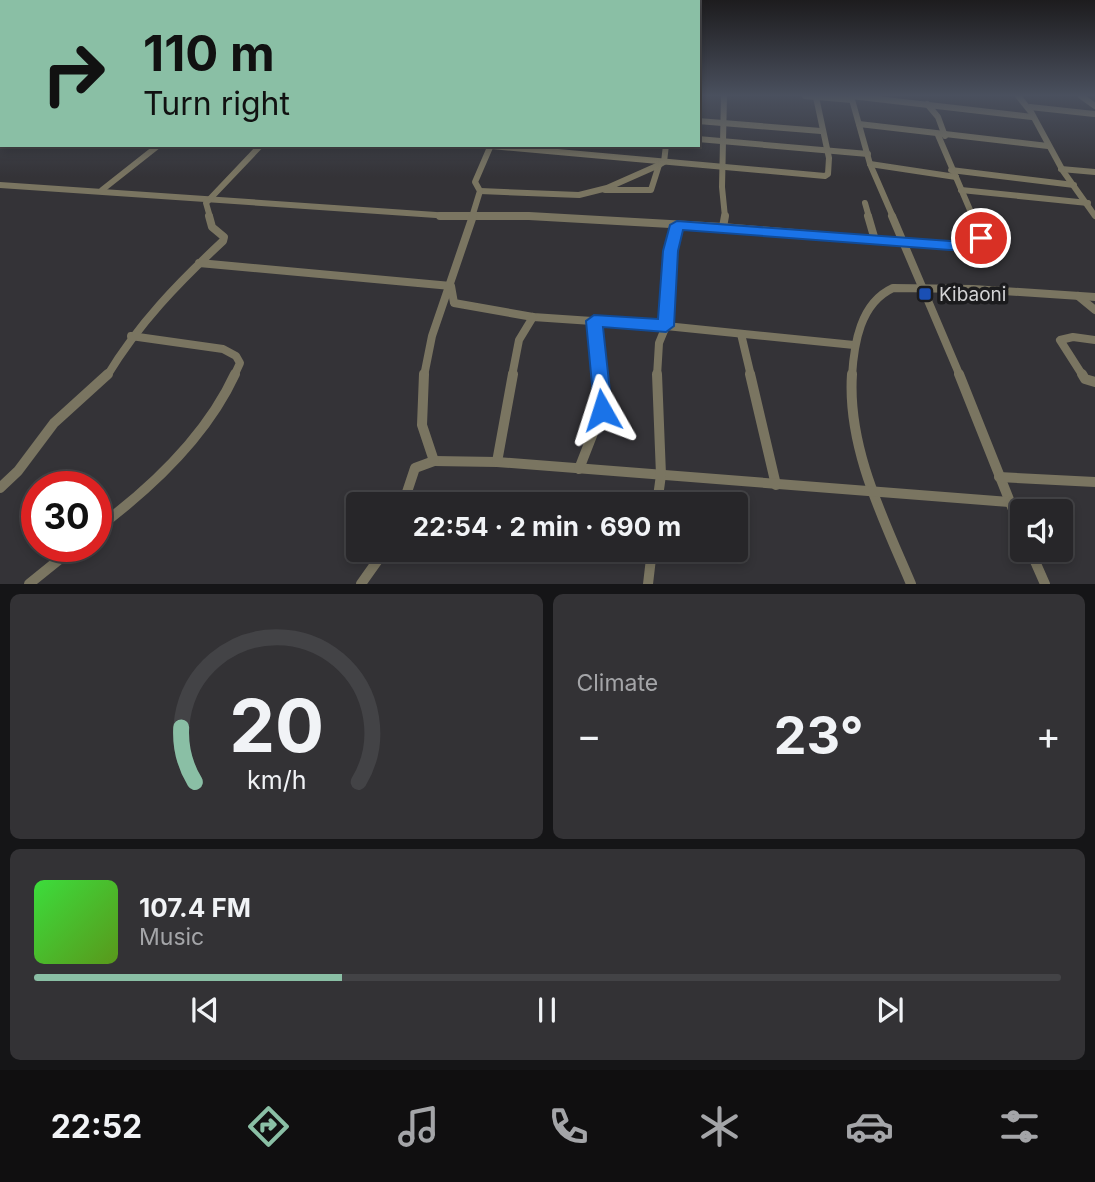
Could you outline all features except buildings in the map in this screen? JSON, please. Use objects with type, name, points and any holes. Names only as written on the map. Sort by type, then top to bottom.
[{"type":"street","points":[[722,123],[726,212],[723,227]]},
{"type":"street","points":[[725,123],[821,131]]},
{"type":"street","points":[[502,147],[661,164],[825,176],[828,174],[829,158],[819,123]]},
{"type":"street","points":[[0,185],[102,190],[473,218],[529,216],[723,227],[950,246],[979,243],[980,234],[954,174],[939,123]]},
{"type":"street","points":[[1035,123],[1061,169],[1095,216]]},
{"type":"street","points":[[407,492],[415,468],[434,461],[498,462],[1009,502],[964,386],[870,164],[859,124],[942,136],[1048,146]]},
{"type":"street","points":[[700,139],[826,150],[852,155],[868,154]]},
{"type":"street","points":[[1028,146],[1055,157]]},
{"type":"street","points":[[102,190],[156,147]]},
{"type":"street","points":[[0,488],[18,471],[54,423],[106,377],[131,336],[172,288],[224,238],[212,225],[206,205],[208,198],[259,147]]},
{"type":"street","points":[[434,461],[422,425],[424,369],[473,218],[480,191],[475,182],[491,147]]},
{"type":"street","points":[[571,153],[574,147]]},
{"type":"street","points":[[480,191],[575,195],[602,190],[650,191],[665,147]]},
{"type":"street","points":[[602,190],[661,164]]},
{"type":"street","points":[[870,164],[1074,185]]},
{"type":"street","points":[[1061,169],[1095,172]]},
{"type":"street","points":[[961,190],[1088,203]]},
{"type":"street","points":[[865,203],[875,240]]},
{"type":"street","points":[[659,492],[661,475],[656,399],[659,343],[666,326],[670,251],[677,225]]},
{"type":"street","points":[[199,263],[451,286]]},
{"type":"street","points":[[451,286],[454,303],[533,317],[666,326],[854,345]]},
{"type":"street","points":[[911,583],[872,493],[850,404],[854,345],[868,310],[884,292],[893,288],[920,287],[1095,297]]},
{"type":"street","points":[[1079,296],[1095,310]]},
{"type":"street","points":[[498,462],[519,340],[533,317]]},
{"type":"street","points":[[579,469],[602,410],[594,321]]},
{"type":"street","points":[[741,334],[776,485]]},
{"type":"street","points":[[112,517],[138,497],[192,436],[215,406],[240,363],[236,356],[223,349],[131,336]]},
{"type":"street","points":[[1095,340],[1073,337],[1060,340],[1085,379],[1095,382]]},
{"type":"street","points":[[999,477],[1095,482]]},
{"type":"street","points":[[29,583],[56,562]]},
{"type":"street","points":[[360,583],[376,562]]},
{"type":"street","points":[[648,583],[651,562]]},
{"type":"street","points":[[1035,562],[1045,583]]},
{"type":"place","name":"Kibaoni","points":[[925,294]]},
{"type":"route","points":[[602,410],[594,321],[666,326],[670,251],[677,225],[950,246],[973,245],[979,243],[981,238]]}]
